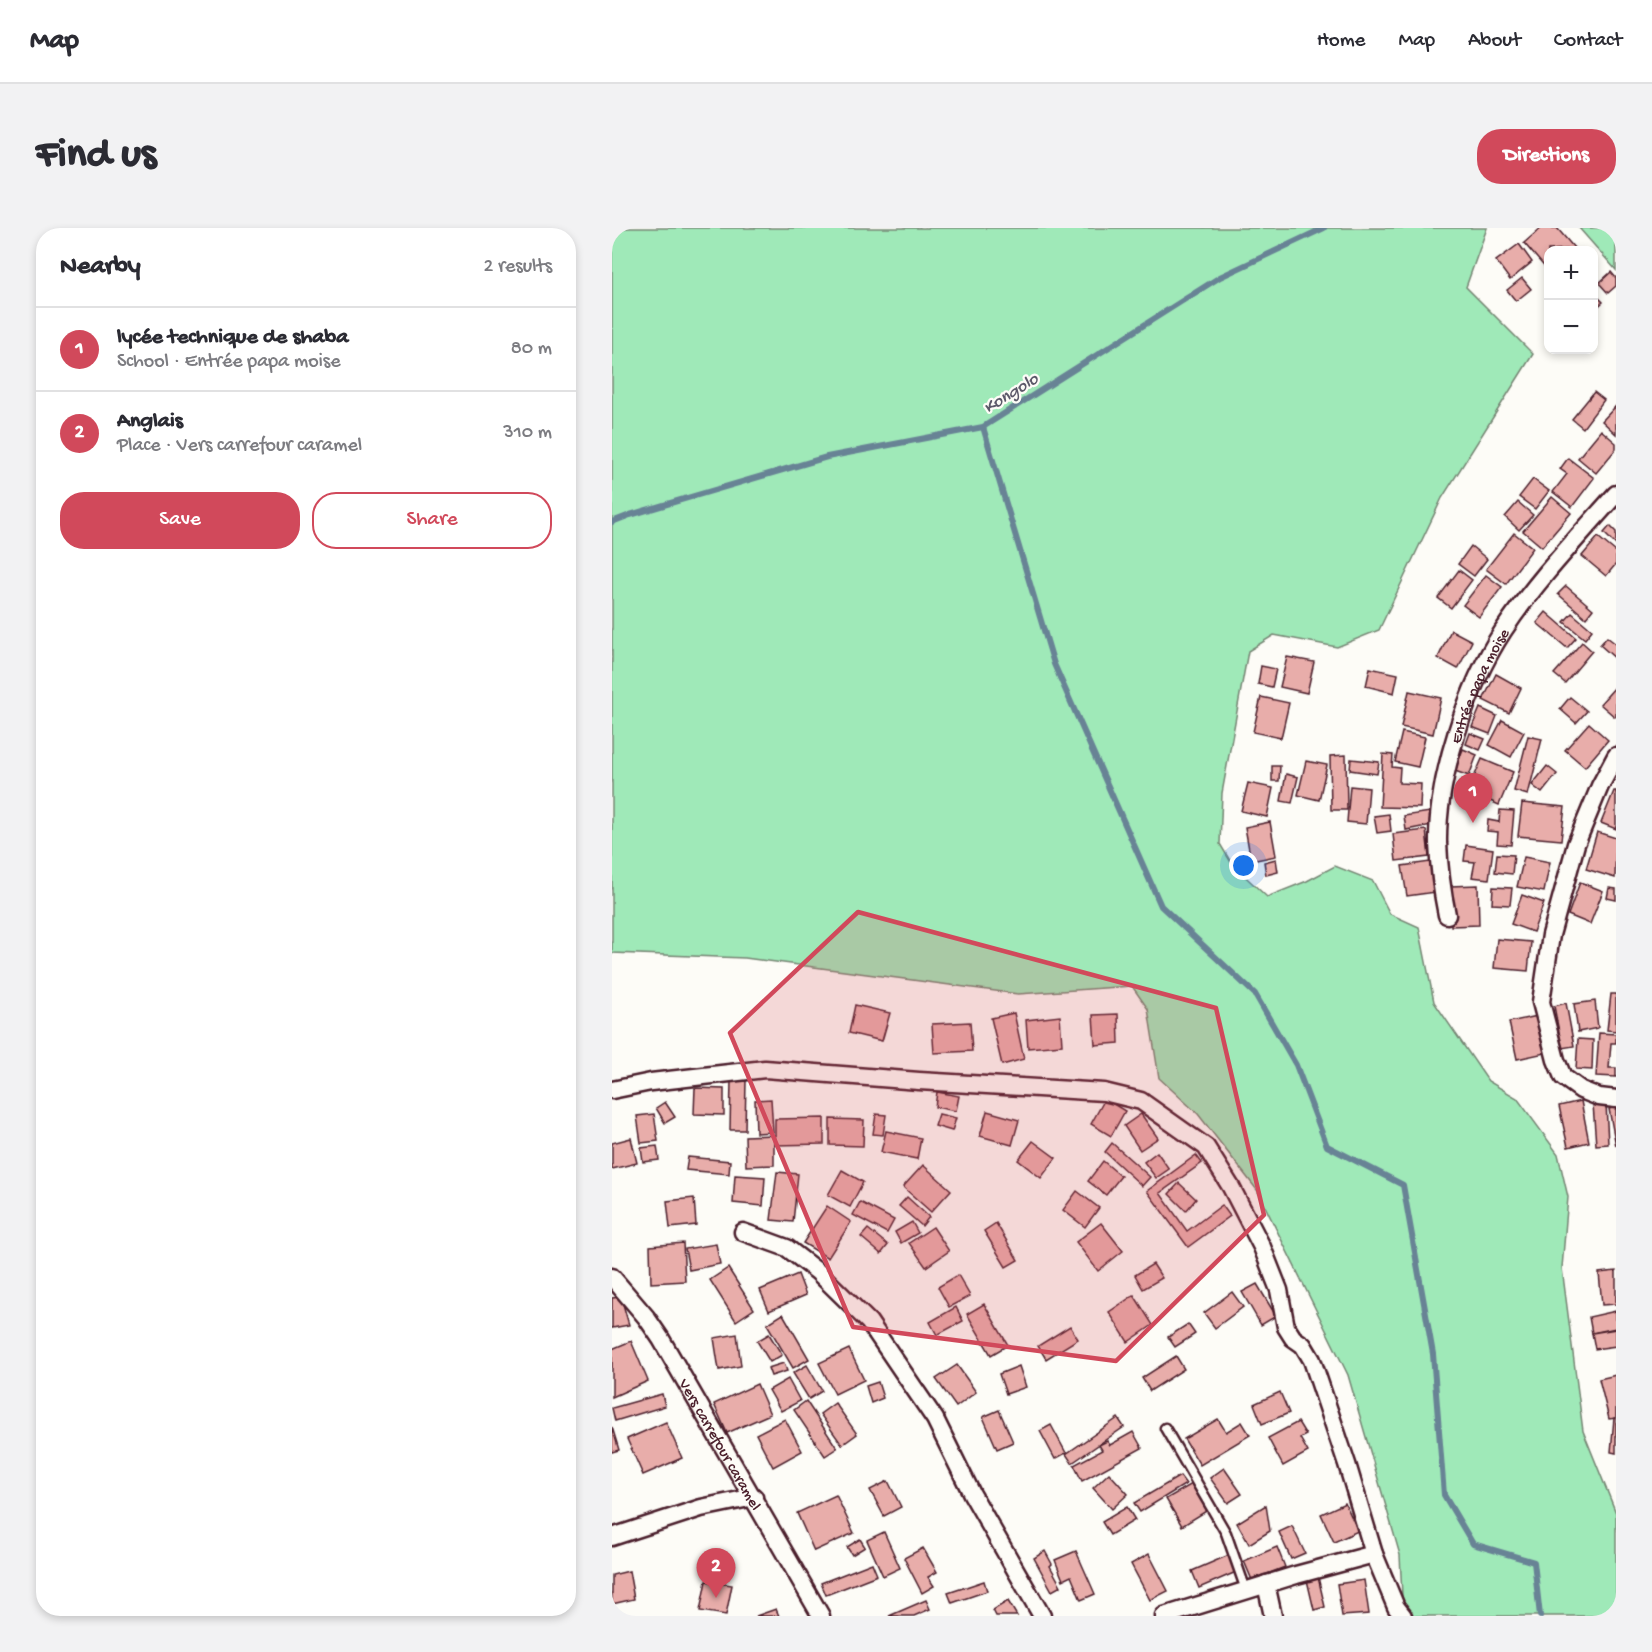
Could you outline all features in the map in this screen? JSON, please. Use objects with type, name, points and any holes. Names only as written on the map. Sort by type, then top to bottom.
[{"type":"street","name":"Entrée papa moise","points":[[1447,915],[1441,884],[1438,841],[1442,791],[1472,689],[1503,631],[1556,562],[1616,494]]},
{"type":"street","points":[[1616,756],[1600,786],[1576,844],[1551,935],[1540,1002],[1563,1077],[1581,1090],[1599,1097],[1616,1099]]},
{"type":"street","points":[[612,1090],[651,1082],[765,1069],[1104,1092],[1142,1101],[1206,1146],[1231,1187],[1262,1247],[1279,1290],[1286,1327],[1293,1338],[1303,1345],[1312,1360],[1374,1554],[1396,1607],[1403,1616]]},
{"type":"street","points":[[742,1232],[787,1248],[818,1272],[869,1322],[935,1419],[972,1494],[1042,1616]]},
{"type":"street","name":"Vers carrefour caramel","points":[[612,1277],[661,1338],[821,1616]]},
{"type":"street","points":[[612,1537],[701,1508],[754,1497]]},
{"type":"street","points":[[1164,1616],[1266,1584],[1374,1554]]},
{"type":"street","points":[[1266,1584],[1273,1616]]},
{"type":"lane","points":[[1165,1428],[1226,1533],[1246,1590]]},
{"type":"highlighted area","points":[[858,912],[1216,1008],[1264,1215],[1116,1361],[853,1327],[730,1033]]},
{"type":"green space","points":[[612,228],[1487,228],[1466,287],[1533,354],[1442,498],[1379,630],[1337,647],[1274,635],[1248,651],[1222,793],[1220,844],[1232,864],[1267,897],[1307,881],[1335,866],[1373,881],[1390,914],[1419,927],[1434,1002],[1488,1081],[1517,1098],[1558,1154],[1568,1197],[1562,1268],[1583,1431],[1616,1513],[1616,1616],[1403,1616],[1400,1555],[1348,1375],[1257,1190],[1198,1114],[1159,1078],[1148,1009],[1132,986],[1018,994],[745,958],[612,953]]},
{"type":"green space","points":[[1579,228],[1616,228],[1616,270],[1598,250],[1598,246],[1595,246]]},
{"type":"building","points":[[1541,228],[1557,228],[1572,246],[1544,246],[1544,266],[1524,243]]},
{"type":"building","points":[[1519,244],[1532,262],[1510,280],[1496,261]]},
{"type":"building","points":[[1611,272],[1616,278],[1616,286],[1608,293],[1599,283]]},
{"type":"building","points":[[1522,278],[1531,289],[1516,301],[1507,290]]},
{"type":"building","points":[[1598,297],[1603,302],[1598,306]]},
{"type":"building","points":[[1594,392],[1604,400],[1583,428],[1572,419]]},
{"type":"building","points":[[1616,406],[1616,434],[1602,421]]},
{"type":"building","points":[[1601,430],[1616,443],[1616,449],[1596,473],[1578,458]]},
{"type":"building","points":[[1568,458],[1594,478],[1572,507],[1553,492],[1567,474],[1560,469]]},
{"type":"building","points":[[1533,479],[1549,491],[1535,509],[1519,497]]},
{"type":"building","points":[[1552,497],[1571,513],[1542,547],[1523,531]]},
{"type":"building","points":[[1518,502],[1533,515],[1519,530],[1505,517]]},
{"type":"building","points":[[1610,526],[1616,532],[1616,545],[1604,533]]},
{"type":"building","points":[[1514,533],[1533,548],[1506,584],[1486,569]]},
{"type":"building","points":[[1598,537],[1616,552],[1616,564],[1606,576],[1582,556]]},
{"type":"building","points":[[1471,546],[1487,559],[1474,576],[1458,564]]},
{"type":"building","points":[[1459,570],[1472,580],[1451,608],[1438,598]]},
{"type":"building","points":[[1486,575],[1502,587],[1479,617],[1463,605]]},
{"type":"building","points":[[1566,586],[1593,609],[1586,618],[1558,594]]},
{"type":"building","points":[[1546,612],[1576,638],[1567,648],[1537,623]]},
{"type":"building","points":[[1572,613],[1592,630],[1585,639],[1564,622]]},
{"type":"building","points":[[1451,630],[1472,641],[1458,669],[1438,658]]},
{"type":"building","points":[[1607,637],[1616,644],[1616,659],[1600,645]]},
{"type":"building","points":[[1582,642],[1592,651],[1565,683],[1554,674]]},
{"type":"building","points":[[1287,657],[1314,662],[1307,693],[1280,687]]},
{"type":"building","points":[[1261,666],[1276,669],[1272,687],[1258,684]]},
{"type":"building","points":[[1370,668],[1398,674],[1394,693],[1366,686]]},
{"type":"building","points":[[1496,674],[1521,688],[1509,713],[1483,700]]},
{"type":"building","points":[[1616,686],[1616,716],[1615,717],[1600,704]]},
{"type":"building","points":[[1409,691],[1441,698],[1433,734],[1401,727]]},
{"type":"building","points":[[1261,697],[1289,703],[1281,738],[1253,732]]},
{"type":"building","points":[[1570,697],[1587,711],[1576,723],[1560,709]]},
{"type":"building","points":[[1480,708],[1497,716],[1490,734],[1472,727]]},
{"type":"building","points":[[1502,720],[1524,732],[1511,757],[1489,745]]},
{"type":"building","points":[[1589,723],[1608,740],[1585,767],[1565,750]]},
{"type":"building","points":[[1402,732],[1425,737],[1418,767],[1395,762]]},
{"type":"building","points":[[1470,733],[1485,739],[1480,750],[1466,744]]},
{"type":"building","points":[[1528,736],[1542,739],[1528,795],[1514,791]]},
{"type":"building","points":[[1463,749],[1477,755],[1469,776],[1455,771]]},
{"type":"building","points":[[1383,754],[1393,755],[1392,767],[1400,768],[1399,783],[1421,784],[1420,808],[1380,807]]},
{"type":"building","points":[[1346,755],[1347,810],[1331,810],[1330,756]]},
{"type":"building","points":[[1351,759],[1379,762],[1377,774],[1350,770]]},
{"type":"building","points":[[1482,759],[1513,772],[1499,805],[1468,791]]},
{"type":"building","points":[[1306,761],[1327,765],[1319,800],[1298,795]]},
{"type":"building","points":[[1272,766],[1280,766],[1279,781],[1272,781]]},
{"type":"building","points":[[1547,766],[1557,774],[1542,793],[1532,785]]},
{"type":"building","points":[[1286,774],[1298,777],[1292,803],[1281,801]]},
{"type":"building","points":[[1248,783],[1273,788],[1267,817],[1241,811]]},
{"type":"building","points":[[1350,786],[1369,788],[1366,824],[1347,822]]},
{"type":"building","points":[[1614,791],[1616,791],[1616,829],[1601,823]]},
{"type":"building","points":[[1522,803],[1565,807],[1561,840],[1518,836]]},
{"type":"building","points":[[1500,810],[1514,811],[1511,845],[1497,844],[1498,832],[1487,831],[1488,820],[1499,822]]},
{"type":"building","points":[[1430,812],[1432,825],[1406,830],[1404,816]]},
{"type":"building","points":[[1389,814],[1391,831],[1377,833],[1374,816]]},
{"type":"building","points":[[1270,822],[1276,856],[1251,861],[1245,827]]},
{"type":"building","points":[[1426,830],[1429,857],[1396,861],[1393,834]]},
{"type":"building","points":[[1597,832],[1616,838],[1615,878],[1586,869]]},
{"type":"building","points":[[1466,845],[1493,849],[1489,879],[1472,877],[1475,862],[1464,861]]},
{"type":"building","points":[[1497,854],[1514,855],[1512,874],[1495,872]]},
{"type":"building","points":[[1524,857],[1550,862],[1544,892],[1517,887]]},
{"type":"building","points":[[1276,859],[1278,872],[1266,875],[1264,862]]},
{"type":"building","points":[[1430,862],[1435,892],[1407,896],[1402,866]]},
{"type":"building","points":[[1580,882],[1603,891],[1590,924],[1568,915]]},
{"type":"building","points":[[1478,885],[1479,925],[1451,926],[1450,886]]},
{"type":"building","points":[[1493,887],[1512,888],[1510,905],[1492,904]]},
{"type":"building","points":[[1609,888],[1616,889],[1616,900],[1607,898]]},
{"type":"building","points":[[1522,895],[1544,903],[1533,932],[1511,924]]},
{"type":"building","points":[[1497,939],[1531,942],[1528,971],[1494,968]]},
{"type":"building","points":[[1611,994],[1616,994],[1616,1031],[1607,1030]]},
{"type":"building","points":[[1595,1001],[1598,1028],[1578,1032],[1574,1004]]},
{"type":"building","points":[[1566,1003],[1574,1046],[1562,1048],[1554,1006]]},
{"type":"building","points":[[855,1005],[890,1013],[882,1041],[849,1033]]},
{"type":"building","points":[[1014,1013],[1024,1059],[1002,1065],[991,1018]]},
{"type":"building","points":[[1118,1014],[1119,1043],[1095,1045],[1093,1015]]},
{"type":"building","points":[[1060,1016],[1062,1045],[1028,1048],[1026,1020]]},
{"type":"building","points":[[1538,1016],[1545,1053],[1517,1059],[1509,1022]]},
{"type":"building","points":[[970,1022],[972,1051],[934,1053],[932,1024]]},
{"type":"building","points":[[1599,1033],[1616,1034],[1616,1043],[1611,1043],[1609,1068],[1616,1068],[1616,1077],[1596,1076]]},
{"type":"building","points":[[1578,1039],[1593,1040],[1592,1070],[1576,1069]]},
{"type":"building","points":[[731,1080],[746,1080],[745,1130],[730,1130]]},
{"type":"building","points":[[695,1088],[724,1089],[724,1115],[694,1114]]},
{"type":"building","points":[[937,1092],[959,1096],[956,1111],[935,1107]]},
{"type":"building","points":[[771,1099],[773,1132],[756,1133],[755,1100]]},
{"type":"building","points":[[1105,1099],[1125,1111],[1111,1136],[1091,1124]]},
{"type":"building","points":[[1581,1101],[1589,1142],[1568,1147],[1559,1106]]},
{"type":"building","points":[[665,1102],[675,1117],[665,1123],[656,1108]]},
{"type":"building","points":[[1606,1103],[1608,1144],[1596,1145],[1593,1104]]},
{"type":"building","points":[[1616,1107],[1616,1146],[1609,1109]]},
{"type":"building","points":[[987,1111],[1019,1120],[1012,1145],[980,1136]]},
{"type":"building","points":[[654,1114],[658,1141],[641,1143],[637,1116]]},
{"type":"building","points":[[876,1114],[886,1115],[883,1135],[873,1134]]},
{"type":"building","points":[[939,1114],[956,1118],[952,1131],[935,1126]]},
{"type":"building","points":[[1141,1114],[1158,1138],[1140,1150],[1124,1126]]},
{"type":"building","points":[[824,1118],[824,1144],[775,1145],[775,1119]]},
{"type":"building","points":[[830,1119],[864,1120],[863,1146],[830,1145]]},
{"type":"building","points":[[886,1131],[921,1138],[917,1159],[881,1152]]},
{"type":"building","points":[[774,1135],[774,1165],[746,1166],[745,1136]]},
{"type":"building","points":[[631,1138],[637,1163],[612,1169],[612,1143]]},
{"type":"building","points":[[1033,1141],[1056,1158],[1041,1178],[1018,1160]]},
{"type":"building","points":[[1112,1143],[1150,1177],[1142,1186],[1105,1152]]},
{"type":"building","points":[[657,1146],[659,1160],[643,1162],[641,1148]]},
{"type":"building","points":[[1157,1152],[1169,1169],[1156,1178],[1144,1162]]},
{"type":"building","points":[[1196,1155],[1202,1163],[1160,1193],[1187,1231],[1222,1205],[1230,1216],[1188,1247],[1147,1191]]},
{"type":"building","points":[[688,1157],[730,1161],[729,1174],[686,1170]]},
{"type":"building","points":[[1103,1161],[1121,1176],[1106,1195],[1088,1181]]},
{"type":"building","points":[[923,1165],[951,1190],[931,1212],[903,1187]]},
{"type":"building","points":[[842,1170],[863,1182],[850,1207],[828,1195]]},
{"type":"building","points":[[777,1172],[798,1174],[793,1222],[771,1220]]},
{"type":"building","points":[[735,1175],[765,1177],[763,1206],[733,1203]]},
{"type":"building","points":[[1179,1183],[1196,1199],[1186,1211],[1169,1194]]},
{"type":"building","points":[[1077,1191],[1099,1208],[1085,1227],[1063,1210]]},
{"type":"building","points":[[907,1197],[929,1217],[922,1226],[899,1206]]},
{"type":"building","points":[[694,1198],[696,1225],[670,1228],[667,1201]]},
{"type":"building","points":[[860,1202],[894,1220],[887,1233],[853,1215]]},
{"type":"building","points":[[827,1206],[851,1222],[828,1258],[803,1243]]},
{"type":"building","points":[[912,1222],[918,1233],[901,1243],[895,1232]]},
{"type":"building","points":[[996,1223],[1018,1260],[1006,1267],[984,1231]]},
{"type":"building","points":[[1101,1223],[1123,1251],[1098,1271],[1076,1242]]},
{"type":"building","points":[[933,1227],[949,1251],[926,1267],[909,1243]]},
{"type":"building","points":[[868,1229],[888,1245],[881,1254],[861,1237]]},
{"type":"building","points":[[683,1243],[685,1281],[651,1283],[650,1246]]},
{"type":"building","points":[[716,1244],[720,1264],[689,1270],[685,1249]]},
{"type":"building","points":[[1153,1264],[1162,1278],[1143,1289],[1135,1275]]},
{"type":"building","points":[[728,1268],[754,1309],[736,1321],[710,1280]]},
{"type":"building","points":[[1616,1271],[1616,1304],[1602,1305],[1599,1273]]},
{"type":"building","points":[[798,1274],[806,1295],[769,1311],[760,1290]]},
{"type":"building","points":[[958,1275],[970,1296],[949,1307],[938,1287]]},
{"type":"building","points":[[1257,1284],[1276,1316],[1261,1325],[1242,1292]]},
{"type":"building","points":[[1232,1292],[1243,1307],[1215,1328],[1204,1313]]},
{"type":"building","points":[[1134,1295],[1153,1325],[1128,1342],[1109,1312]]},
{"type":"building","points":[[621,1297],[629,1325],[612,1328],[612,1298]]},
{"type":"building","points":[[984,1304],[1008,1345],[991,1355],[967,1314]]},
{"type":"building","points":[[956,1307],[963,1321],[937,1335],[930,1322]]},
{"type":"building","points":[[1616,1311],[1616,1328],[1592,1333],[1589,1317]]},
{"type":"building","points":[[783,1314],[809,1359],[793,1368],[767,1324]]},
{"type":"building","points":[[1188,1324],[1195,1334],[1175,1347],[1168,1337]]},
{"type":"building","points":[[1070,1326],[1078,1339],[1046,1359],[1038,1346]]},
{"type":"building","points":[[1616,1329],[1616,1346],[1595,1349],[1592,1333]]},
{"type":"building","points":[[737,1334],[741,1366],[719,1370],[714,1338]]},
{"type":"building","points":[[769,1334],[782,1355],[770,1362],[757,1341]]},
{"type":"building","points":[[631,1341],[648,1381],[612,1397],[612,1349]]},
{"type":"building","points":[[849,1349],[864,1380],[835,1394],[819,1363]]},
{"type":"building","points":[[1176,1356],[1184,1369],[1150,1391],[1142,1378]]},
{"type":"building","points":[[784,1363],[787,1371],[771,1376],[768,1368]]},
{"type":"building","points":[[807,1365],[822,1391],[809,1399],[793,1373]]},
{"type":"building","points":[[957,1365],[976,1392],[956,1407],[936,1379]]},
{"type":"building","points":[[1019,1366],[1026,1387],[1006,1394],[999,1374]]},
{"type":"building","points":[[1616,1375],[1616,1418],[1609,1419],[1599,1379]]},
{"type":"building","points":[[788,1379],[800,1401],[781,1411],[769,1390]]},
{"type":"building","points":[[878,1382],[883,1398],[871,1403],[866,1386]]},
{"type":"building","points":[[757,1384],[770,1414],[727,1433],[714,1404]]},
{"type":"building","points":[[1280,1392],[1289,1413],[1262,1424],[1254,1404]]},
{"type":"building","points":[[662,1394],[665,1406],[615,1421],[612,1408]]},
{"type":"building","points":[[806,1401],[837,1448],[825,1456],[794,1410]]},
{"type":"building","points":[[835,1403],[857,1434],[842,1445],[820,1414]]},
{"type":"building","points":[[999,1410],[1013,1442],[997,1449],[983,1417]]},
{"type":"building","points":[[1118,1418],[1124,1427],[1072,1463],[1066,1454]]},
{"type":"building","points":[[1614,1418],[1616,1418],[1616,1453],[1611,1452]]},
{"type":"building","points":[[785,1419],[802,1451],[773,1467],[756,1434]]},
{"type":"building","points":[[1218,1419],[1226,1432],[1242,1422],[1250,1435],[1200,1465],[1184,1439]]},
{"type":"building","points":[[666,1422],[682,1458],[643,1475],[627,1439]]},
{"type":"building","points":[[1298,1422],[1306,1435],[1300,1438],[1308,1452],[1283,1466],[1268,1438]]},
{"type":"building","points":[[1051,1425],[1066,1453],[1055,1459],[1040,1431]]},
{"type":"building","points":[[612,1427],[619,1450],[612,1452]]},
{"type":"building","points":[[1133,1432],[1142,1448],[1082,1481],[1074,1465],[1102,1450],[1099,1445],[1107,1441],[1110,1445]]},
{"type":"building","points":[[1224,1468],[1242,1494],[1228,1503],[1210,1478]]},
{"type":"building","points":[[1109,1473],[1128,1494],[1112,1509],[1093,1488]]},
{"type":"building","points":[[1180,1476],[1186,1484],[1140,1512],[1134,1503]]},
{"type":"building","points":[[888,1481],[901,1507],[884,1516],[870,1490]]},
{"type":"building","points":[[1192,1484],[1208,1510],[1182,1526],[1166,1499]]},
{"type":"building","points":[[836,1495],[854,1533],[814,1551],[797,1513]]},
{"type":"building","points":[[1345,1503],[1358,1531],[1334,1542],[1321,1514]]},
{"type":"building","points":[[1266,1505],[1270,1531],[1249,1544],[1237,1523]]},
{"type":"building","points":[[1127,1507],[1135,1520],[1110,1535],[1102,1522]]},
{"type":"building","points":[[1292,1526],[1305,1553],[1291,1559],[1279,1532]]},
{"type":"building","points":[[884,1532],[900,1568],[883,1576],[867,1540]]},
{"type":"building","points":[[860,1539],[865,1547],[852,1555],[847,1547]]},
{"type":"building","points":[[1277,1547],[1285,1567],[1252,1580],[1244,1561]]},
{"type":"building","points":[[923,1548],[937,1572],[928,1577],[934,1586],[922,1593],[904,1558]]},
{"type":"building","points":[[1045,1551],[1061,1586],[1052,1591],[1034,1558]]},
{"type":"building","points":[[1076,1551],[1095,1594],[1081,1600],[1071,1576],[1063,1580],[1055,1560]]},
{"type":"building","points":[[1149,1554],[1168,1591],[1150,1600],[1131,1564]]},
{"type":"building","points":[[1229,1555],[1236,1572],[1199,1588],[1192,1571]]},
{"type":"building","points":[[872,1563],[877,1575],[826,1595],[821,1583]]},
{"type":"building","points":[[629,1571],[634,1599],[612,1604],[612,1575]]},
{"type":"building","points":[[1318,1577],[1325,1607],[1314,1610],[1307,1580]]},
{"type":"building","points":[[1364,1580],[1369,1614],[1342,1616],[1337,1584]]},
{"type":"building","points":[[706,1581],[732,1585],[726,1615],[700,1611]]},
{"type":"building","points":[[984,1581],[987,1591],[952,1603],[948,1593]]},
{"type":"building","points":[[926,1600],[930,1609],[914,1616],[889,1616]]},
{"type":"building","points":[[1008,1601],[1017,1616],[996,1616],[993,1610]]},
{"type":"building","points":[[776,1609],[779,1616],[756,1616]]},
{"type":"waterway","name":"Kongolo","points":[[612,522],[827,457],[983,427],[1220,277],[1324,228]]},
{"type":"waterway","points":[[983,427],[1054,664],[1161,906],[1255,994],[1296,1065],[1327,1146],[1403,1185],[1433,1354],[1444,1495],[1473,1544],[1534,1562],[1540,1616]]},
{"type":"place","name":"lycée technique de shaba","points":[[1473,823]]},
{"type":"place","name":"Anglais","points":[[716,1598]]}]
